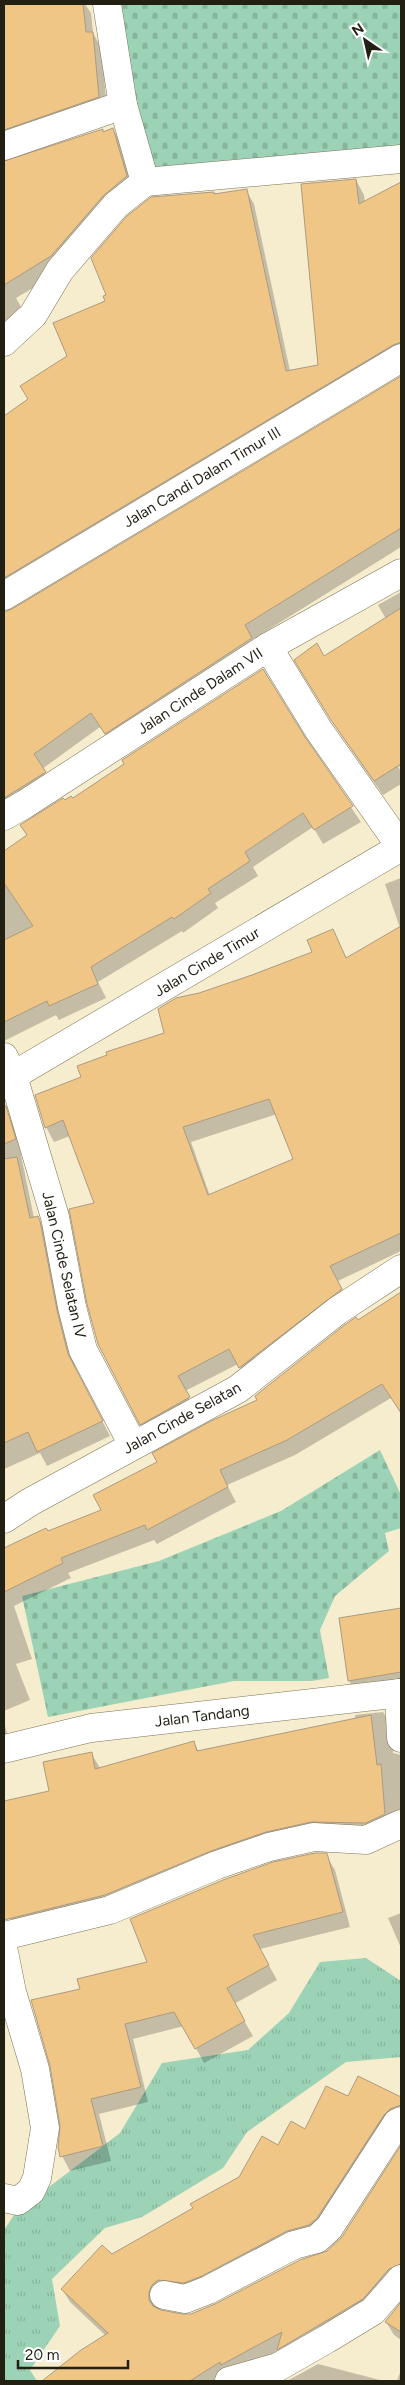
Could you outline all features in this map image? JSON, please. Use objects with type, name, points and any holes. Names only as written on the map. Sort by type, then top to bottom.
[{"type":"street","points":[[107,4],[123,105],[145,182]]},
{"type":"street","points":[[4,146],[123,105]]},
{"type":"street","points":[[4,342],[33,315],[60,270],[116,205],[145,182],[401,159]]},
{"type":"street","name":"Jalan Candi Dalam Timur III","points":[[4,596],[401,358]]},
{"type":"street","name":"Jalan Cinde Dalam VII","points":[[4,816],[268,647],[401,574]]},
{"type":"street","points":[[268,647],[318,729],[401,847]]},
{"type":"street","name":"Jalan Cinde Timur","points":[[7,1071],[401,847]]},
{"type":"street","name":"Jalan Cinde Selatan IV","points":[[7,1071],[55,1217],[72,1307],[83,1350],[133,1445]]},
{"type":"street","name":"Jalan Cinde Selatan","points":[[4,1519],[133,1445],[238,1389],[337,1311],[401,1269]]},
{"type":"street","points":[[400,1693],[401,1738]]},
{"type":"street","name":"Jalan Tandang","points":[[4,1749],[90,1728],[400,1693]]},
{"type":"street","points":[[4,1936],[110,1910],[217,1865],[269,1847],[314,1837],[366,1840],[401,1824]]},
{"type":"street","points":[[4,1952],[12,1992],[35,2069],[45,2128],[37,2178],[31,2191],[18,2201],[4,2198]]},
{"type":"street","points":[[164,2295],[185,2299],[208,2290],[294,2245],[317,2239],[329,2228],[367,2166],[397,2124],[401,2122]]},
{"type":"street","points":[[229,2381],[278,2367],[327,2339],[373,2311],[401,2279]]},
{"type":"green space","points":[[116,4],[401,4],[401,150],[152,169]]},
{"type":"green space","points":[[380,1450],[401,1495],[401,1528],[385,1533],[389,1551],[335,1596],[320,1630],[329,1678],[312,1681],[234,1681],[48,1717],[22,1596],[159,1561],[281,1511]]},
{"type":"green space","points":[[366,1958],[401,1981],[401,2057],[346,2062],[247,2132],[223,2168],[142,2217],[105,2228],[52,2279],[60,2326],[30,2370],[37,2381],[4,2381],[4,2230],[16,2212],[120,2133],[162,2063],[248,2050],[289,2013],[320,1962]]},
{"type":"building","points":[[4,4],[83,4],[86,32],[93,32],[99,97],[4,130]]},
{"type":"building","points":[[113,128],[127,176],[104,195],[51,256],[4,285],[4,161],[103,129],[103,132]]},
{"type":"building","points":[[356,179],[359,204],[401,182],[401,342],[393,345],[4,578],[4,416],[28,399],[20,386],[67,356],[53,323],[105,301],[103,296],[106,295],[91,258],[127,216],[151,197],[214,192],[214,194],[247,189],[286,371],[318,365],[301,184]]},
{"type":"building","points":[[401,376],[401,528],[245,625],[252,638],[105,734],[91,713],[34,754],[46,772],[4,798],[4,612],[12,609]]},
{"type":"building","points":[[401,608],[401,764],[374,781],[331,720],[294,660],[317,643],[324,656]]},
{"type":"building","points":[[263,669],[305,737],[353,806],[314,830],[303,813],[245,852],[250,861],[208,889],[211,893],[174,919],[172,917],[91,967],[98,984],[49,1006],[47,1001],[4,1022],[4,940],[33,926],[4,883],[4,851],[27,835],[20,825],[63,798],[65,800],[71,796],[73,798],[124,764],[122,760]]},
{"type":"building","points":[[401,926],[401,1233],[330,1266],[342,1289],[239,1368],[229,1349],[178,1376],[190,1397],[140,1425],[98,1344],[87,1304],[69,1209],[94,1203],[63,1120],[45,1128],[35,1095],[81,1077],[77,1066],[107,1055],[106,1052],[164,1033],[158,1009],[176,998],[199,993],[312,952],[307,940],[333,929],[346,958]],"holes":[[[269,1099],[293,1159],[208,1195],[183,1127]]]},
{"type":"building","points":[[4,1106],[6,1106],[16,1139],[4,1144]]},
{"type":"building","points":[[17,1157],[30,1218],[38,1216],[40,1221],[57,1310],[68,1354],[103,1421],[37,1452],[28,1432],[4,1443],[4,1159]]},
{"type":"building","points":[[401,1292],[401,1413],[382,1384],[287,1440],[220,1470],[228,1487],[147,1530],[145,1525],[61,1558],[63,1563],[4,1592],[4,1548],[46,1528],[48,1531],[101,1510],[93,1495],[157,1462],[152,1453],[211,1421],[257,1400],[255,1396],[346,1324],[356,1317],[358,1320]]},
{"type":"building","points":[[401,1608],[401,1672],[348,1681],[339,1618]]},
{"type":"building","points":[[371,1715],[377,1765],[381,1764],[385,1814],[366,1823],[311,1822],[266,1832],[211,1851],[105,1895],[4,1920],[4,1801],[49,1791],[43,1762],[92,1752],[95,1769],[194,1741],[197,1751]]},
{"type":"building","points":[[315,1853],[327,1853],[343,1912],[253,1935],[269,1965],[227,1988],[245,2021],[195,2049],[174,2012],[125,2024],[141,2087],[91,2099],[103,2146],[60,2157],[58,2147],[60,2126],[50,2066],[31,2000],[80,1989],[77,1979],[147,1962],[130,1919],[223,1880],[273,1862]]},
{"type":"building","points":[[358,2076],[401,2097],[401,2105],[390,2109],[384,2115],[317,2218],[309,2225],[287,2231],[202,2276],[184,2283],[158,2280],[152,2285],[149,2292],[149,2300],[153,2306],[161,2310],[191,2314],[215,2304],[300,2260],[327,2251],[342,2237],[401,2145],[401,2264],[389,2269],[363,2299],[277,2350],[282,2332],[221,2365],[220,2362],[190,2381],[42,2381],[81,2350],[108,2333],[61,2289],[102,2245],[112,2254],[193,2208],[190,2204],[239,2177],[262,2136],[278,2145],[291,2121],[305,2129],[326,2086],[348,2096]]},
{"type":"building","points":[[401,2302],[401,2332],[385,2322]]}]
